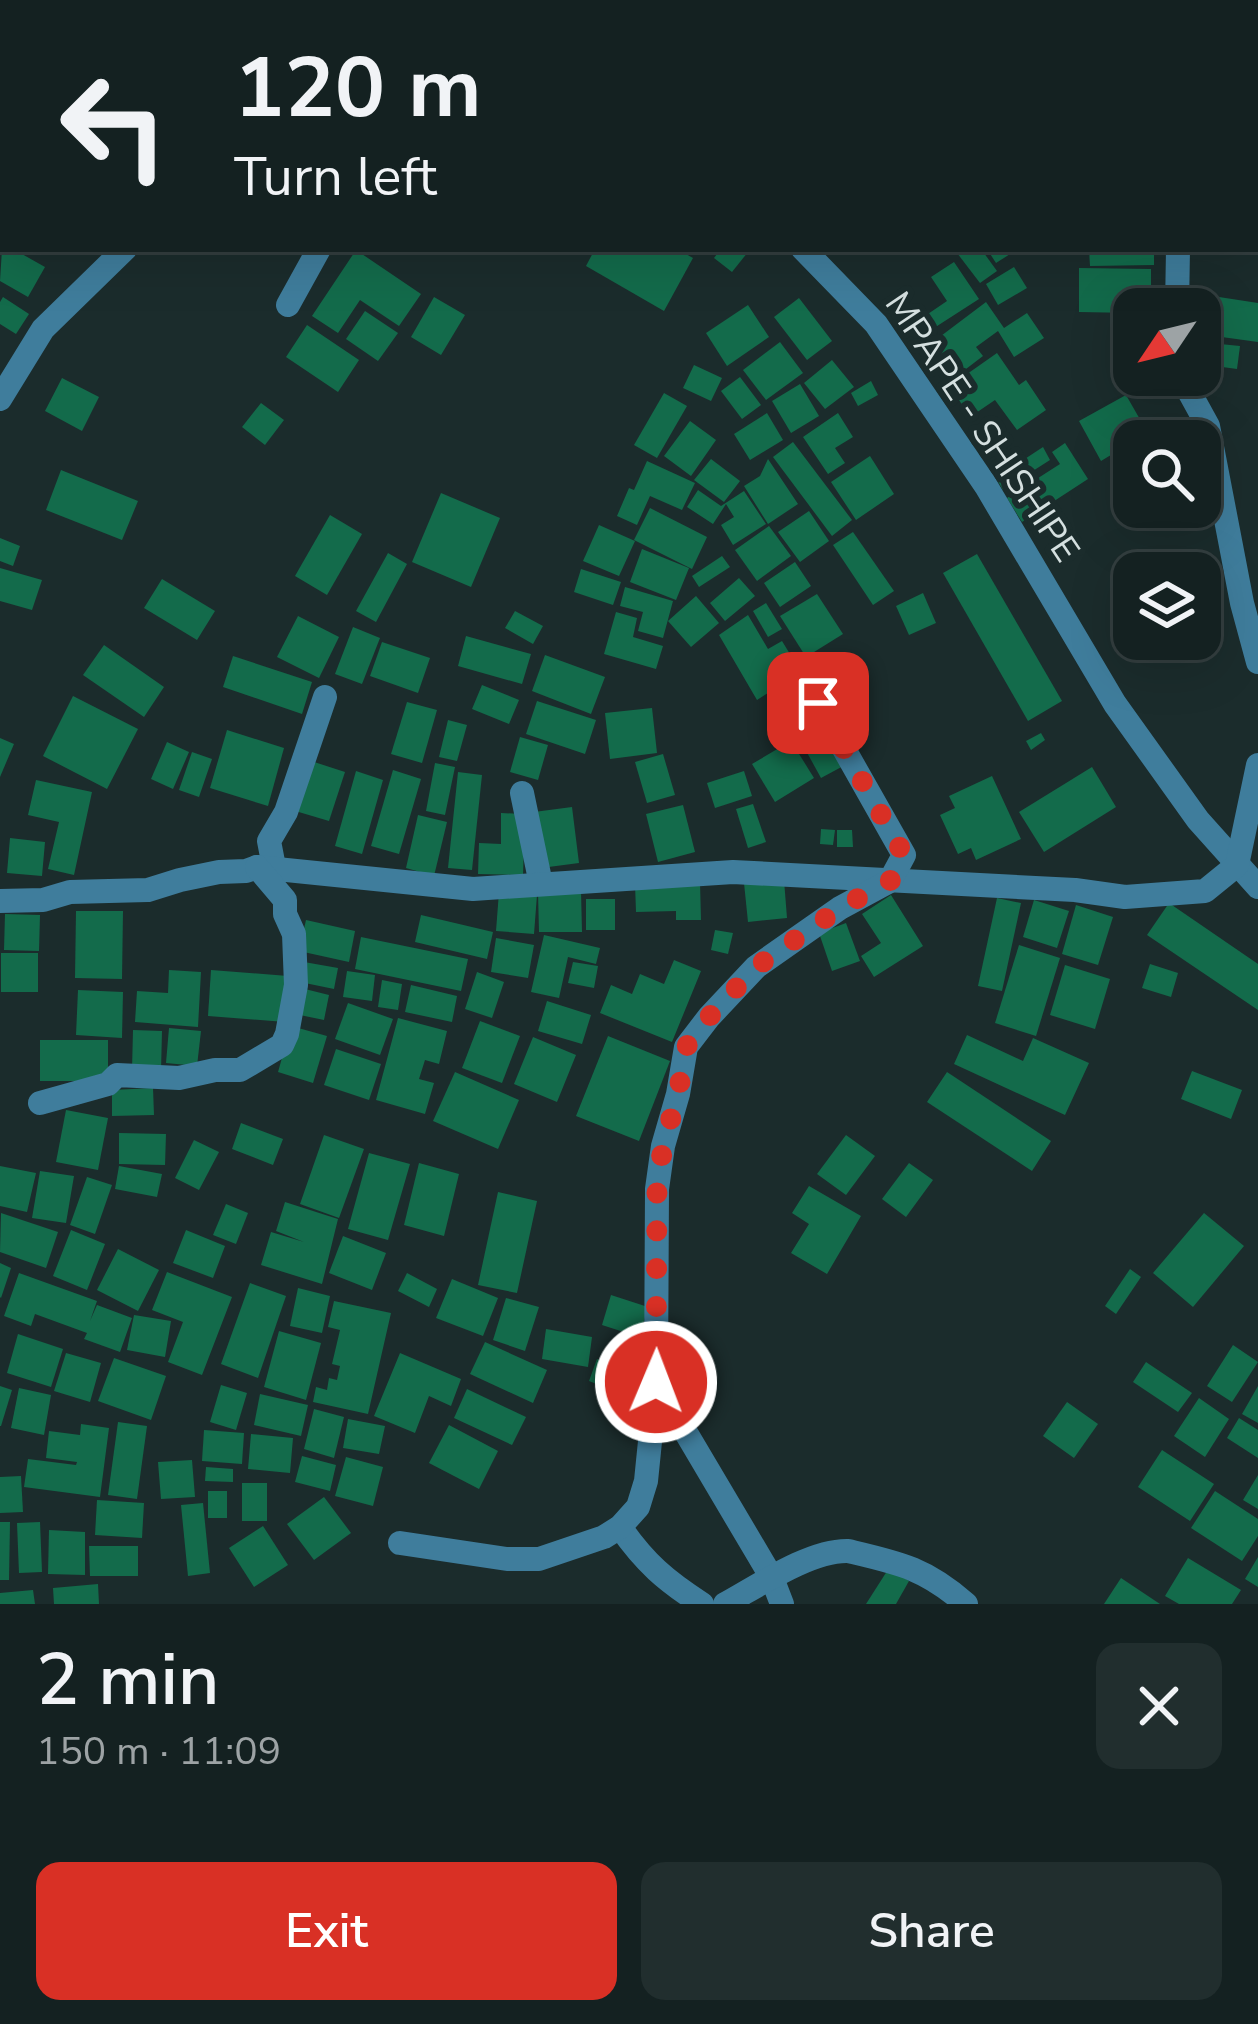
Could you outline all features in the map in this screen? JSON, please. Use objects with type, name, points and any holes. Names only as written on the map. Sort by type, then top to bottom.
[{"type":"street","points":[[0,399],[44,329],[122,252]]},
{"type":"street","points":[[288,304],[317,252]]},
{"type":"street","name":"MPAPE - SHISHIPE","points":[[806,252],[876,323],[986,486],[1114,704],[1198,820],[1258,887]]},
{"type":"street","points":[[1177,288],[1178,252]]},
{"type":"street","points":[[1192,396],[1208,426],[1258,662]]},
{"type":"street","points":[[40,1103],[108,1084],[117,1075],[179,1078],[240,1070],[282,1045],[296,985],[294,934],[285,900],[266,867],[269,841],[286,812],[325,697]]},
{"type":"street","points":[[400,1543],[538,1559],[604,1537],[638,1507],[646,1481],[656,1382],[657,1189],[686,1047],[756,967],[840,908],[890,881],[904,855],[818,703]]},
{"type":"street","points":[[0,901],[43,900],[70,892],[148,890],[219,872],[266,867],[472,889],[734,872],[1075,890],[1125,897],[1205,891],[1237,865],[1258,765]]},
{"type":"street","points":[[522,793],[541,884]]},
{"type":"street","points":[[656,1382],[772,1578],[782,1604]]},
{"type":"street","points":[[620,1527],[641,1558],[702,1604]]},
{"type":"street","points":[[725,1604],[825,1553],[848,1550],[932,1576],[966,1604]]},
{"type":"building","points":[[2,252],[18,252],[45,267],[28,297],[0,281]]},
{"type":"building","points":[[355,252],[421,294],[399,326],[360,300],[338,333],[312,316]]},
{"type":"building","points":[[593,252],[682,252],[693,258],[664,311],[586,266]]},
{"type":"building","points":[[719,252],[748,252],[732,272],[714,258]]},
{"type":"building","points":[[956,252],[983,252],[997,271],[980,283]]},
{"type":"building","points":[[989,252],[1013,252],[996,263]]},
{"type":"building","points":[[1089,252],[1154,252],[1154,265],[1090,266]]},
{"type":"building","points":[[954,262],[979,299],[934,328],[925,316],[947,301],[931,277]]},
{"type":"building","points":[[1014,267],[1027,288],[998,305],[986,284]]},
{"type":"building","points":[[1079,268],[1151,269],[1151,288],[1113,288],[1113,313],[1079,312]]},
{"type":"building","points":[[3,297],[29,314],[16,334],[0,324]]},
{"type":"building","points":[[434,297],[465,315],[441,355],[411,337]]},
{"type":"building","points":[[1221,297],[1258,303],[1258,342],[1221,337]]},
{"type":"building","points":[[799,298],[832,341],[807,360],[774,317]]},
{"type":"building","points":[[986,302],[1004,328],[1027,313],[1044,338],[1014,357],[998,331],[976,347],[983,356],[949,382],[925,348]]},
{"type":"building","points":[[748,305],[769,337],[727,366],[706,333]]},
{"type":"building","points":[[365,311],[398,333],[378,361],[346,339]]},
{"type":"building","points":[[307,325],[359,360],[338,392],[286,357]]},
{"type":"building","points":[[780,342],[803,373],[766,400],[743,370]]},
{"type":"building","points":[[1221,344],[1240,346],[1237,369],[1221,367]]},
{"type":"building","points":[[997,353],[1019,385],[1026,380],[1046,410],[1017,430],[995,400],[970,417],[950,386]]},
{"type":"building","points":[[832,360],[854,387],[825,409],[804,383]]},
{"type":"building","points":[[694,365],[722,378],[711,401],[683,388]]},
{"type":"building","points":[[740,377],[761,405],[742,419],[721,391]]},
{"type":"building","points":[[62,378],[99,397],[82,431],[45,411]]},
{"type":"building","points":[[871,381],[878,395],[858,406],[851,393]]},
{"type":"building","points":[[800,384],[819,416],[791,433],[772,401]]},
{"type":"building","points":[[664,393],[687,406],[657,458],[634,445]]},
{"type":"building","points":[[1124,396],[1140,420],[1113,420],[1113,454],[1101,461],[1079,421]]},
{"type":"building","points":[[261,403],[284,420],[265,445],[242,427]]},
{"type":"building","points":[[767,413],[783,440],[750,460],[734,434]]},
{"type":"building","points":[[838,413],[853,437],[835,448],[845,463],[828,474],[803,437]]},
{"type":"building","points":[[690,421],[716,440],[691,476],[664,456]]},
{"type":"building","points":[[793,442],[852,520],[832,536],[773,457]]},
{"type":"building","points":[[1065,443],[1088,479],[1022,522],[1007,498],[1060,464],[1052,452]]},
{"type":"building","points":[[1043,447],[1050,460],[1003,490],[996,478]]},
{"type":"building","points":[[870,456],[894,494],[856,520],[831,482]]},
{"type":"building","points":[[711,459],[740,481],[724,502],[694,480]]},
{"type":"building","points":[[768,459],[798,504],[768,524],[744,486],[760,476]]},
{"type":"building","points":[[647,461],[695,483],[682,510],[650,496],[637,525],[617,516]]},
{"type":"building","points":[[61,470],[138,501],[122,540],[46,510]]},
{"type":"building","points":[[698,490],[721,506],[744,491],[766,524],[733,545],[721,525],[734,517],[726,504],[713,524],[687,507]]},
{"type":"building","points":[[441,493],[500,518],[471,587],[412,562]]},
{"type":"building","points":[[650,508],[707,537],[692,569],[634,540]]},
{"type":"building","points":[[809,511],[829,541],[800,562],[778,532]]},
{"type":"building","points":[[330,515],[362,534],[327,595],[295,576]]},
{"type":"building","points":[[599,525],[635,541],[619,576],[583,561]]},
{"type":"building","points":[[769,526],[791,556],[757,581],[735,550]]},
{"type":"building","points":[[853,532],[894,591],[873,605],[833,545]]},
{"type":"building","points":[[0,538],[20,546],[13,566],[0,561]]},
{"type":"building","points":[[642,549],[689,568],[676,600],[630,582]]},
{"type":"building","points":[[388,553],[407,564],[376,622],[356,611]]},
{"type":"building","points":[[977,554],[1062,701],[1028,721],[943,573]]},
{"type":"building","points":[[722,556],[730,567],[699,587],[692,576]]},
{"type":"building","points":[[795,562],[811,586],[780,607],[764,583]]},
{"type":"building","points":[[0,568],[42,580],[32,610],[0,601]]},
{"type":"building","points":[[581,569],[621,582],[613,605],[574,592]]},
{"type":"building","points":[[739,578],[755,596],[725,621],[710,603]]},
{"type":"building","points":[[162,579],[215,611],[197,640],[144,608]]},
{"type":"building","points":[[625,587],[673,601],[663,638],[638,631],[643,612],[620,606]]},
{"type":"building","points":[[923,593],[936,623],[909,635],[896,606]]},
{"type":"building","points":[[817,594],[843,634],[806,657],[780,616]]},
{"type":"building","points":[[696,596],[719,623],[691,647],[668,621]]},
{"type":"building","points":[[766,603],[782,629],[768,637],[753,611]]},
{"type":"building","points":[[515,611],[543,626],[533,644],[505,628]]},
{"type":"building","points":[[616,612],[637,618],[633,637],[663,646],[656,669],[604,654]]},
{"type":"building","points":[[748,615],[768,649],[782,641],[801,672],[757,700],[719,635]]},
{"type":"building","points":[[298,616],[339,637],[319,678],[277,657]]},
{"type":"building","points":[[353,627],[380,638],[362,684],[335,674]]},
{"type":"building","points":[[466,636],[531,654],[522,684],[458,666]]},
{"type":"building","points":[[382,642],[430,658],[418,693],[370,676]]},
{"type":"building","points":[[104,645],[164,687],[144,717],[83,675]]},
{"type":"building","points":[[545,655],[605,677],[591,714],[532,691]]},
{"type":"building","points":[[233,656],[312,682],[302,714],[223,687]]},
{"type":"building","points":[[482,685],[519,700],[509,724],[472,709]]},
{"type":"building","points":[[73,696],[138,729],[107,789],[43,756]]},
{"type":"building","points":[[537,701],[596,720],[585,754],[526,734]]},
{"type":"building","points":[[407,702],[437,710],[422,763],[391,754]]},
{"type":"building","points":[[652,708],[657,753],[610,759],[605,713]]},
{"type":"building","points":[[820,715],[847,764],[821,778],[794,729]]},
{"type":"building","points":[[448,720],[467,725],[457,761],[439,757]]},
{"type":"building","points":[[227,730],[284,748],[268,806],[210,788]]},
{"type":"building","points":[[1041,733],[1045,740],[1031,750],[1026,741]]},
{"type":"building","points":[[520,737],[548,745],[538,780],[510,772]]},
{"type":"building","points":[[0,738],[14,744],[0,777]]},
{"type":"building","points":[[791,741],[814,778],[775,802],[752,764]]},
{"type":"building","points":[[167,742],[189,752],[173,789],[151,779]]},
{"type":"building","points":[[192,752],[212,759],[199,797],[179,790]]},
{"type":"building","points":[[663,754],[675,795],[647,803],[635,762]]},
{"type":"building","points":[[308,760],[345,772],[329,821],[292,810]]},
{"type":"building","points":[[435,763],[455,767],[445,815],[426,811]]},
{"type":"building","points":[[1092,767],[1116,807],[1044,852],[1019,812]]},
{"type":"building","points":[[393,770],[421,779],[399,854],[371,846]]},
{"type":"building","points":[[356,771],[383,780],[362,854],[335,846]]},
{"type":"building","points":[[744,771],[752,796],[715,808],[707,783]]},
{"type":"building","points":[[458,772],[482,775],[472,870],[448,868]]},
{"type":"building","points":[[992,776],[1021,839],[976,860],[971,848],[958,854],[940,815],[955,808],[949,796]]},
{"type":"building","points":[[36,780],[92,792],[74,875],[48,869],[59,822],[28,815]]},
{"type":"building","points":[[753,804],[766,842],[748,848],[736,809]]},
{"type":"building","points":[[683,805],[695,852],[658,862],[646,814]]},
{"type":"building","points":[[572,807],[579,863],[541,868],[534,812]]},
{"type":"building","points":[[501,813],[525,814],[523,875],[478,874],[479,843],[501,844]]},
{"type":"building","points":[[418,815],[447,822],[434,876],[406,868]]},
{"type":"building","points":[[821,829],[835,830],[833,845],[820,844]]},
{"type":"building","points":[[837,830],[852,830],[853,847],[837,847]]},
{"type":"building","points":[[10,838],[45,842],[42,876],[7,873]]},
{"type":"building","points":[[784,880],[787,918],[748,922],[744,883]]},
{"type":"building","points":[[700,882],[701,920],[676,920],[676,911],[636,912],[635,884]]},
{"type":"building","points":[[581,891],[582,932],[539,932],[538,892]]},
{"type":"building","points":[[499,892],[537,895],[534,934],[496,931]]},
{"type":"building","points":[[891,895],[923,946],[874,977],[861,956],[881,943],[862,914]]},
{"type":"building","points":[[997,898],[1021,903],[1002,991],[978,986]]},
{"type":"building","points":[[586,899],[615,899],[615,930],[586,930]]},
{"type":"building","points":[[1034,900],[1069,911],[1057,948],[1023,937]]},
{"type":"building","points":[[1169,903],[1258,964],[1258,1010],[1147,935]]},
{"type":"building","points":[[1076,905],[1113,917],[1098,965],[1062,954]]},
{"type":"building","points":[[76,911],[123,911],[122,979],[75,978]]},
{"type":"building","points":[[5,914],[40,915],[39,951],[4,950]]},
{"type":"building","points":[[421,915],[493,932],[487,959],[415,942]]},
{"type":"building","points":[[306,920],[355,931],[349,962],[299,951]]},
{"type":"building","points":[[846,923],[860,961],[832,971],[819,933]]},
{"type":"building","points":[[715,930],[733,933],[728,954],[711,950]]},
{"type":"building","points":[[544,935],[600,948],[596,964],[568,957],[559,998],[531,992]]},
{"type":"building","points":[[361,937],[468,959],[461,991],[355,969]]},
{"type":"building","points":[[496,938],[534,945],[528,978],[491,972]]},
{"type":"building","points":[[1019,945],[1060,958],[1036,1036],[995,1023]]},
{"type":"building","points":[[1,953],[38,953],[38,992],[1,992]]},
{"type":"building","points":[[674,960],[701,971],[672,1042],[600,1013],[611,985],[632,994],[640,974],[664,984]]},
{"type":"building","points":[[304,962],[338,968],[334,989],[300,982]]},
{"type":"building","points":[[573,962],[598,966],[594,988],[568,983]]},
{"type":"building","points":[[1150,964],[1178,973],[1171,997],[1142,988]]},
{"type":"building","points":[[1065,965],[1110,979],[1095,1029],[1050,1015]]},
{"type":"building","points":[[169,970],[201,972],[198,1027],[135,1022],[137,991],[168,993]]},
{"type":"building","points":[[211,970],[288,976],[285,1022],[208,1016]]},
{"type":"building","points":[[347,971],[375,975],[372,1001],[343,997]]},
{"type":"building","points":[[477,972],[504,982],[492,1018],[465,1009]]},
{"type":"building","points":[[382,980],[402,984],[398,1010],[378,1007]]},
{"type":"building","points":[[411,985],[457,996],[452,1022],[405,1012]]},
{"type":"building","points":[[301,988],[329,995],[324,1020],[295,1014]]},
{"type":"building","points":[[78,990],[123,992],[122,1038],[76,1035]]},
{"type":"building","points":[[547,1001],[591,1015],[582,1044],[538,1031]]},
{"type":"building","points":[[348,1003],[393,1019],[380,1055],[335,1039]]},
{"type":"building","points":[[398,1018],[447,1031],[439,1064],[425,1060],[419,1079],[434,1083],[425,1114],[376,1100]]},
{"type":"building","points":[[480,1021],[520,1036],[502,1083],[462,1068]]},
{"type":"building","points":[[291,1026],[327,1036],[313,1083],[278,1072]]},
{"type":"building","points":[[169,1028],[201,1031],[197,1066],[166,1063]]},
{"type":"building","points":[[133,1030],[162,1031],[161,1071],[132,1070]]},
{"type":"building","points":[[967,1035],[1023,1061],[1033,1038],[1089,1063],[1065,1115],[954,1064]]},
{"type":"building","points":[[608,1036],[670,1061],[639,1141],[576,1116]]},
{"type":"building","points":[[533,1037],[576,1055],[557,1102],[514,1084]]},
{"type":"building","points":[[40,1040],[108,1040],[108,1081],[40,1081]]},
{"type":"building","points":[[336,1049],[381,1064],[369,1100],[324,1085]]},
{"type":"building","points":[[1192,1071],[1242,1090],[1231,1119],[1181,1099]]},
{"type":"building","points":[[455,1072],[519,1100],[498,1149],[433,1121]]},
{"type":"building","points":[[947,1072],[1051,1141],[1032,1171],[927,1102]]},
{"type":"building","points":[[153,1088],[154,1115],[112,1116],[112,1090]]},
{"type":"building","points":[[66,1110],[108,1118],[98,1170],[56,1162]]},
{"type":"building","points":[[241,1123],[283,1139],[273,1165],[232,1149]]},
{"type":"building","points":[[119,1133],[166,1134],[165,1165],[119,1164]]},
{"type":"building","points":[[324,1135],[364,1149],[339,1218],[300,1204]]},
{"type":"building","points":[[846,1135],[875,1156],[846,1195],[817,1174]]},
{"type":"building","points":[[194,1140],[219,1152],[199,1190],[175,1178]]},
{"type":"building","points":[[369,1153],[410,1164],[388,1240],[348,1229]]},
{"type":"building","points":[[419,1163],[459,1174],[444,1236],[404,1225]]},
{"type":"building","points":[[909,1163],[933,1180],[906,1217],[882,1199]]},
{"type":"building","points":[[0,1166],[36,1173],[27,1212],[0,1206]]},
{"type":"building","points":[[119,1166],[162,1174],[157,1197],[115,1189]]},
{"type":"building","points":[[40,1171],[74,1176],[66,1223],[32,1218]]},
{"type":"building","points":[[87,1177],[112,1185],[95,1234],[70,1225]]},
{"type":"building","points":[[809,1186],[861,1216],[827,1274],[791,1253],[809,1224],[792,1213]]},
{"type":"building","points":[[498,1192],[537,1201],[517,1293],[478,1285]]},
{"type":"building","points":[[285,1202],[338,1219],[322,1284],[261,1265],[271,1232],[304,1242],[276,1231]]},
{"type":"building","points":[[226,1204],[248,1213],[236,1244],[213,1235]]},
{"type":"building","points":[[1,1213],[58,1232],[46,1268],[0,1252]]},
{"type":"building","points":[[1204,1213],[1244,1246],[1193,1307],[1153,1273]]},
{"type":"building","points":[[71,1230],[105,1244],[87,1290],[53,1276]]},
{"type":"building","points":[[186,1230],[225,1246],[213,1278],[173,1263]]},
{"type":"building","points":[[343,1236],[386,1253],[372,1290],[329,1273]]},
{"type":"building","points":[[118,1249],[159,1270],[138,1311],[97,1290]]},
{"type":"building","points":[[0,1263],[11,1268],[1,1298],[0,1297]]},
{"type":"building","points":[[1130,1269],[1141,1277],[1116,1314],[1105,1306]]},
{"type":"building","points":[[167,1272],[232,1297],[202,1375],[168,1362],[183,1322],[152,1310]]},
{"type":"building","points":[[19,1273],[97,1301],[90,1321],[97,1305],[132,1318],[120,1352],[84,1339],[87,1333],[35,1314],[31,1326],[4,1316]]},
{"type":"building","points":[[407,1273],[437,1289],[429,1307],[398,1291]]},
{"type":"building","points":[[452,1279],[498,1298],[483,1336],[436,1318]]},
{"type":"building","points":[[250,1283],[286,1296],[258,1378],[221,1364]]},
{"type":"building","points":[[298,1288],[330,1296],[322,1333],[290,1326]]},
{"type":"building","points":[[611,1295],[648,1307],[639,1337],[602,1325]]},
{"type":"building","points":[[506,1298],[539,1307],[525,1351],[493,1340]]},
{"type":"building","points":[[334,1301],[391,1313],[368,1414],[313,1402],[316,1387],[327,1390],[329,1378],[337,1380],[340,1366],[332,1364],[340,1330],[328,1327]]},
{"type":"building","points":[[134,1315],[171,1321],[165,1357],[127,1350]]},
{"type":"building","points":[[546,1329],[592,1337],[588,1367],[542,1359]]},
{"type":"building","points":[[279,1331],[321,1343],[306,1400],[264,1387]]},
{"type":"building","points":[[18,1334],[63,1349],[51,1387],[7,1373]]},
{"type":"building","points":[[485,1342],[547,1370],[533,1403],[470,1374]]},
{"type":"building","points":[[1233,1345],[1258,1362],[1232,1402],[1207,1386]]},
{"type":"building","points":[[66,1353],[101,1363],[90,1402],[54,1391]]},
{"type":"building","points":[[400,1353],[461,1379],[451,1406],[429,1396],[415,1433],[374,1416]]},
{"type":"building","points":[[114,1358],[166,1376],[151,1420],[98,1401]]},
{"type":"building","points":[[597,1359],[635,1373],[626,1396],[589,1381]]},
{"type":"building","points":[[1146,1362],[1192,1393],[1178,1412],[1133,1382]]},
{"type":"building","points":[[221,1385],[247,1393],[236,1430],[210,1422]]},
{"type":"building","points":[[0,1386],[12,1390],[1,1426],[0,1426]]},
{"type":"building","points":[[1258,1386],[1258,1423],[1242,1414]]},
{"type":"building","points":[[19,1388],[51,1395],[44,1435],[11,1428]]},
{"type":"building","points":[[467,1389],[526,1417],[512,1445],[454,1418]]},
{"type":"building","points":[[260,1394],[308,1405],[301,1436],[254,1425]]},
{"type":"building","points":[[1199,1398],[1229,1419],[1205,1457],[1174,1436]]},
{"type":"building","points":[[1067,1402],[1098,1424],[1074,1458],[1043,1436]]},
{"type":"building","points":[[314,1409],[344,1417],[334,1458],[304,1449]]},
{"type":"building","points":[[1239,1418],[1258,1430],[1258,1458],[1227,1438]]},
{"type":"building","points":[[348,1419],[385,1426],[379,1454],[343,1448]]},
{"type":"building","points":[[118,1422],[147,1426],[137,1499],[108,1495]]},
{"type":"building","points":[[81,1424],[109,1428],[100,1497],[24,1487],[28,1459],[76,1465],[46,1458],[49,1431],[80,1435]]},
{"type":"building","points":[[449,1425],[498,1451],[479,1489],[429,1463]]},
{"type":"building","points":[[204,1430],[244,1433],[242,1464],[202,1461]]},
{"type":"building","points":[[251,1434],[293,1438],[290,1473],[248,1469]]},
{"type":"building","points":[[1162,1450],[1214,1484],[1190,1521],[1138,1487]]},
{"type":"building","points":[[302,1456],[336,1465],[330,1491],[295,1482]]},
{"type":"building","points":[[346,1457],[383,1467],[373,1506],[335,1496]]},
{"type":"building","points":[[192,1460],[195,1497],[161,1499],[158,1462]]},
{"type":"building","points":[[206,1467],[233,1469],[233,1482],[205,1481]]},
{"type":"building","points":[[1258,1475],[1258,1509],[1243,1500]]},
{"type":"building","points":[[21,1476],[23,1512],[0,1513],[0,1477]]},
{"type":"building","points":[[242,1483],[267,1483],[267,1521],[242,1521]]},
{"type":"building","points":[[208,1491],[227,1491],[227,1518],[208,1518]]},
{"type":"building","points":[[1215,1491],[1258,1519],[1258,1536],[1242,1561],[1191,1528]]},
{"type":"building","points":[[324,1497],[351,1533],[314,1560],[287,1524]]},
{"type":"building","points":[[97,1500],[144,1503],[142,1538],[95,1535]]},
{"type":"building","points":[[203,1503],[210,1573],[188,1576],[181,1505]]},
{"type":"building","points":[[0,1522],[10,1522],[9,1580],[0,1580]]},
{"type":"building","points":[[40,1522],[42,1572],[19,1573],[17,1523]]},
{"type":"building","points":[[263,1526],[288,1565],[254,1587],[229,1548]]},
{"type":"building","points":[[49,1530],[85,1532],[85,1575],[48,1574]]},
{"type":"building","points":[[89,1546],[138,1546],[138,1576],[90,1576]]},
{"type":"building","points":[[1258,1557],[1258,1587],[1245,1579]]},
{"type":"building","points":[[1188,1558],[1241,1590],[1232,1604],[1179,1604],[1165,1596]]},
{"type":"building","points":[[889,1568],[909,1581],[896,1604],[866,1604]]},
{"type":"building","points":[[1121,1578],[1160,1604],[1104,1604]]},
{"type":"building","points":[[98,1584],[99,1604],[54,1604],[53,1588]]},
{"type":"building","points":[[33,1590],[35,1604],[0,1604],[0,1593]]},
{"type":"route","points":[[656,1382],[657,1189],[686,1047],[756,967],[840,908],[890,881],[904,855],[818,703]]}]
